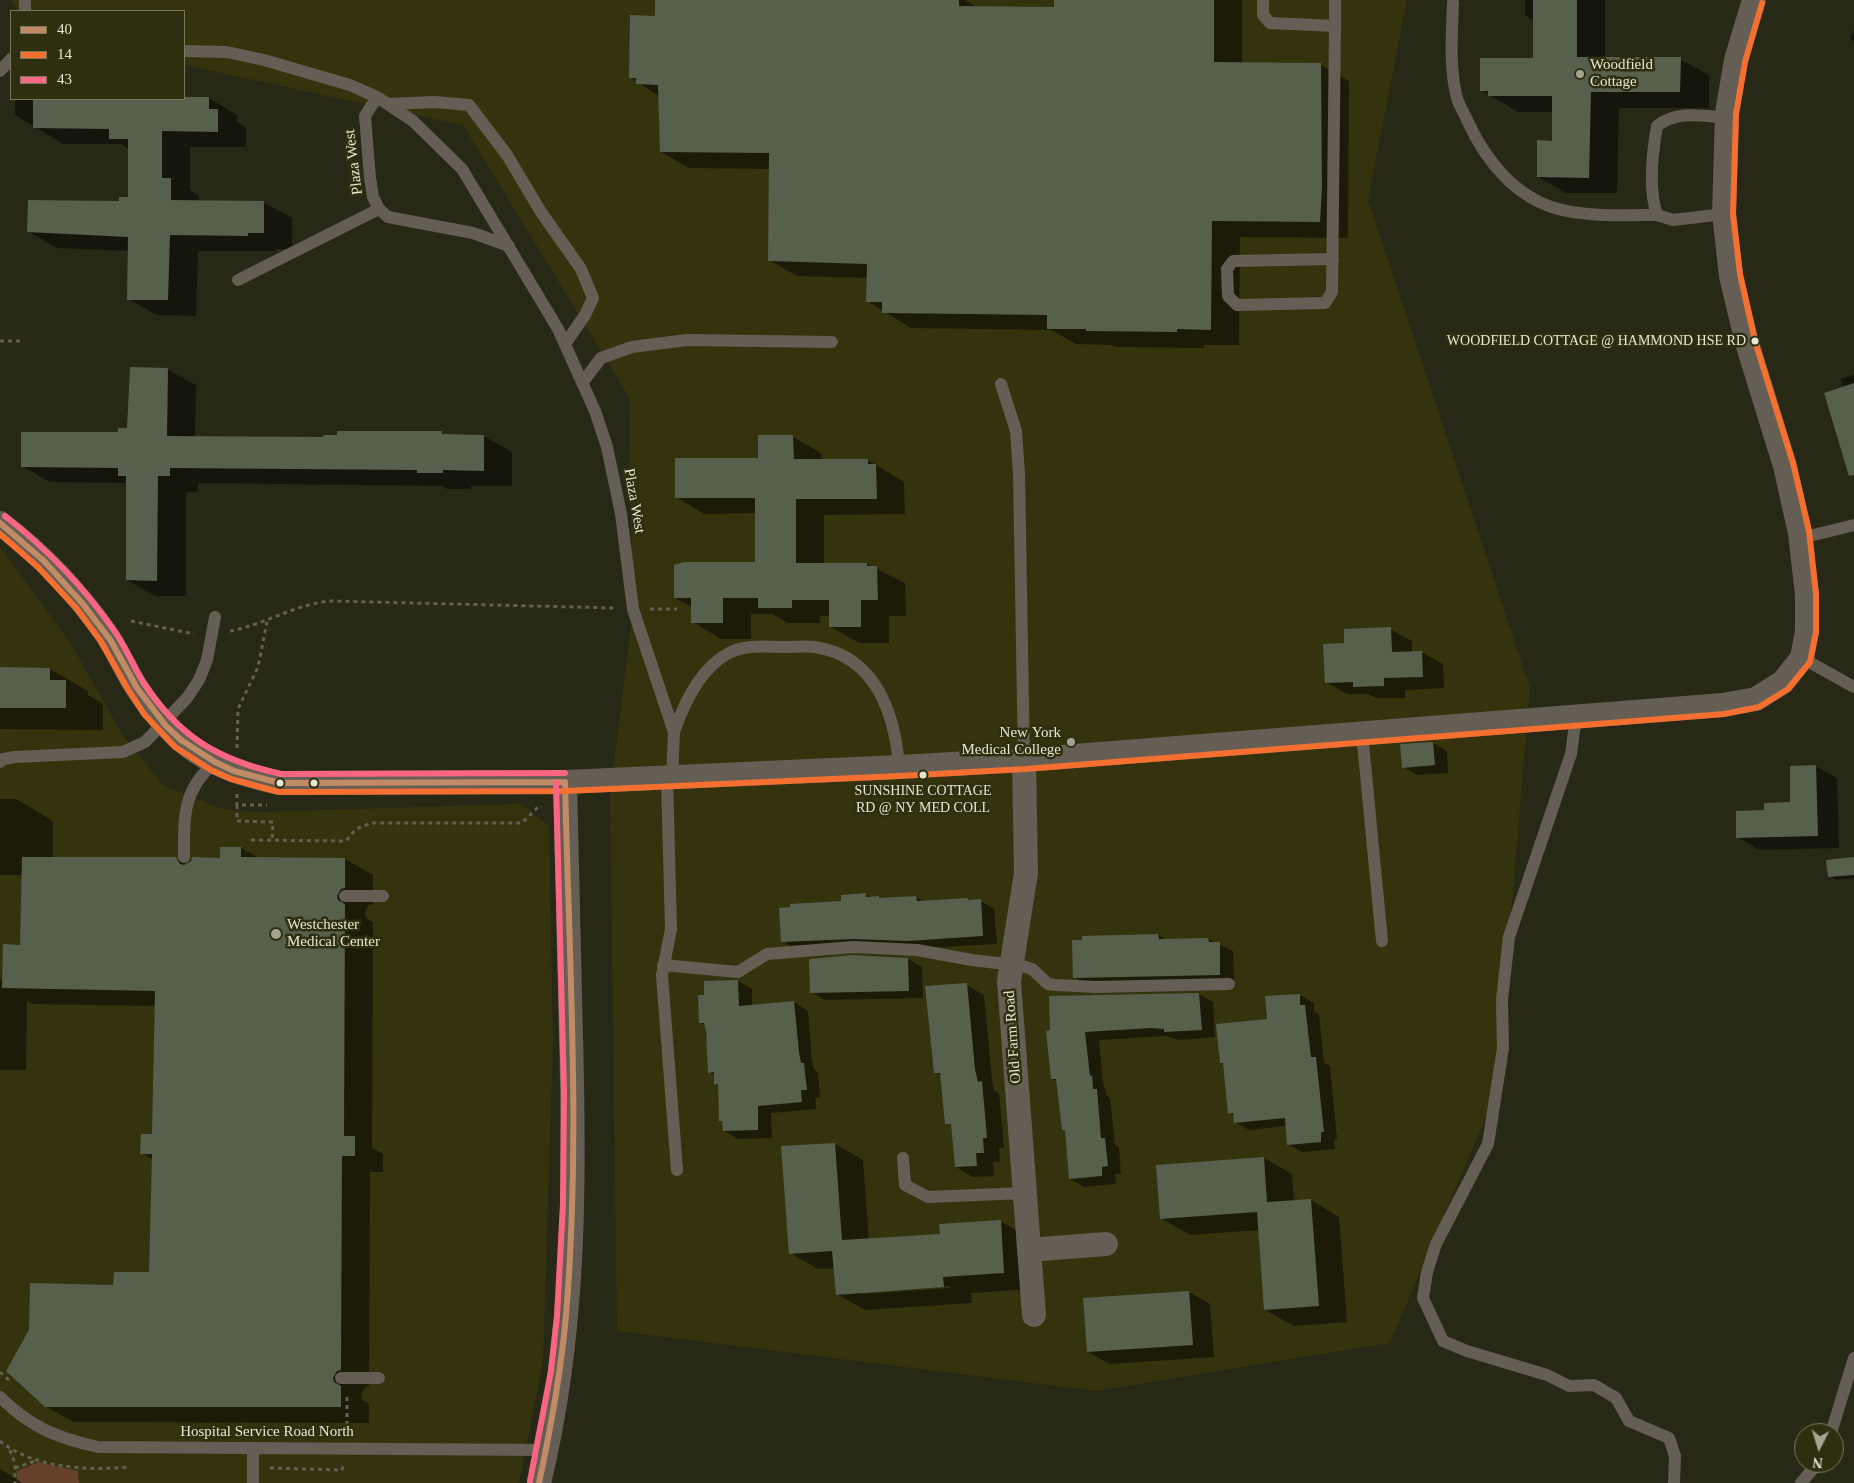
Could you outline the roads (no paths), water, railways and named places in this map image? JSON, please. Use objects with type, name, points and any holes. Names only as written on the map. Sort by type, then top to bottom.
[{"type":"street","points":[[0,523],[30,548],[77,595],[108,636],[136,687],[164,724],[184,744],[214,763],[237,772],[252,777],[289,783],[565,793],[669,777],[1024,760],[1723,705],[1756,699],[1783,682],[1802,658],[1807,631],[1807,595],[1801,538],[1785,466],[1747,342],[1731,276],[1724,214],[1726,118],[1736,60],[1754,0]]},
{"type":"street","name":"Old Farm Road","points":[[1024,760],[1026,873],[1009,981],[1034,1315]]},
{"type":"street","points":[[539,1483],[547,1450],[561,1368],[569,1293],[574,1201],[565,793]]},
{"type":"street","points":[[1029,1250],[1106,1244]]},
{"type":"lane","points":[[1263,0],[1263,15],[1270,23],[1335,26]]},
{"type":"lane","points":[[1333,259],[1233,261],[1227,269],[1228,296],[1237,305],[1325,303],[1332,292],[1333,259],[1335,0]]},
{"type":"lane","points":[[1453,3],[1452,46],[1457,98],[1479,145],[1500,173],[1534,200],[1560,210],[1614,215],[1657,216],[1673,220],[1724,214]]},
{"type":"lane","name":"Plaza West","points":[[185,50],[226,52],[264,60],[350,85],[377,96],[413,121],[462,169],[510,246],[558,329],[595,412],[607,447],[621,514],[633,609],[674,732],[669,777],[671,929],[663,965],[677,1170]]},
{"type":"lane","points":[[0,71],[10,60]]},
{"type":"lane","name":"Plaza West","points":[[377,96],[365,116],[373,197],[379,209],[388,217],[473,233],[510,246]]},
{"type":"lane","points":[[388,104],[435,102],[469,105],[507,155],[541,212],[581,269],[593,298],[585,315],[565,344]]},
{"type":"lane","points":[[1657,216],[1652,198],[1657,126],[1668,117],[1686,114],[1726,118]]},
{"type":"lane","points":[[238,280],[379,209]]},
{"type":"lane","points":[[582,383],[600,358],[632,347],[687,340],[832,342]]},
{"type":"lane","points":[[1001,384],[1016,431],[1019,474],[1024,760]]},
{"type":"lane","points":[[1801,538],[1854,525]]},
{"type":"lane","points":[[0,762],[3,759],[14,757],[123,752],[145,742],[187,698],[199,680],[207,660],[215,617]]},
{"type":"lane","points":[[674,732],[687,699],[696,686],[712,666],[729,653],[754,647],[815,647],[836,653],[854,662],[870,678],[890,713],[897,739],[899,767]]},
{"type":"lane","points":[[1802,658],[1854,687]]},
{"type":"lane","points":[[1576,717],[1571,754],[1508,937],[1502,1000],[1503,1048],[1488,1144],[1436,1244],[1427,1272],[1423,1298],[1443,1341],[1466,1352],[1548,1375],[1569,1386],[1594,1385],[1616,1398],[1629,1421],[1669,1438],[1675,1456],[1674,1483]]},
{"type":"lane","points":[[1362,733],[1382,941]]},
{"type":"lane","points":[[184,857],[185,807],[196,783],[214,763]]},
{"type":"lane","points":[[345,896],[383,896]]},
{"type":"lane","points":[[663,965],[738,972],[766,954],[853,947],[917,950],[1030,968],[1048,984],[1056,985],[1096,987],[1229,984]]},
{"type":"lane","points":[[903,1158],[905,1185],[928,1197],[1025,1193]]},
{"type":"lane","points":[[1834,1423],[1854,1358]]},
{"type":"lane","points":[[341,1378],[379,1378]]},
{"type":"lane","name":"Hospital Service Road North","points":[[0,1397],[34,1425],[63,1438],[113,1448],[547,1450]]},
{"type":"lane","points":[[253,1449],[253,1483]]},
{"type":"lane","points":[[1801,1483],[1810,1473]]},
{"type":"place","name":"Woodfield Cottage","points":[[1580,74]]},
{"type":"place","name":"WOODFIELD COTTAGE @ HAMMOND HSE RD","points":[[1755,341]]},
{"type":"place","name":"New York Medical College","points":[[1071,742]]},
{"type":"place","name":"SUNSHINE COTTAGE RD @ NY MED COLL","points":[[923,775]]},
{"type":"place","name":"Westchester Medical Center","points":[[276,934]]}]
